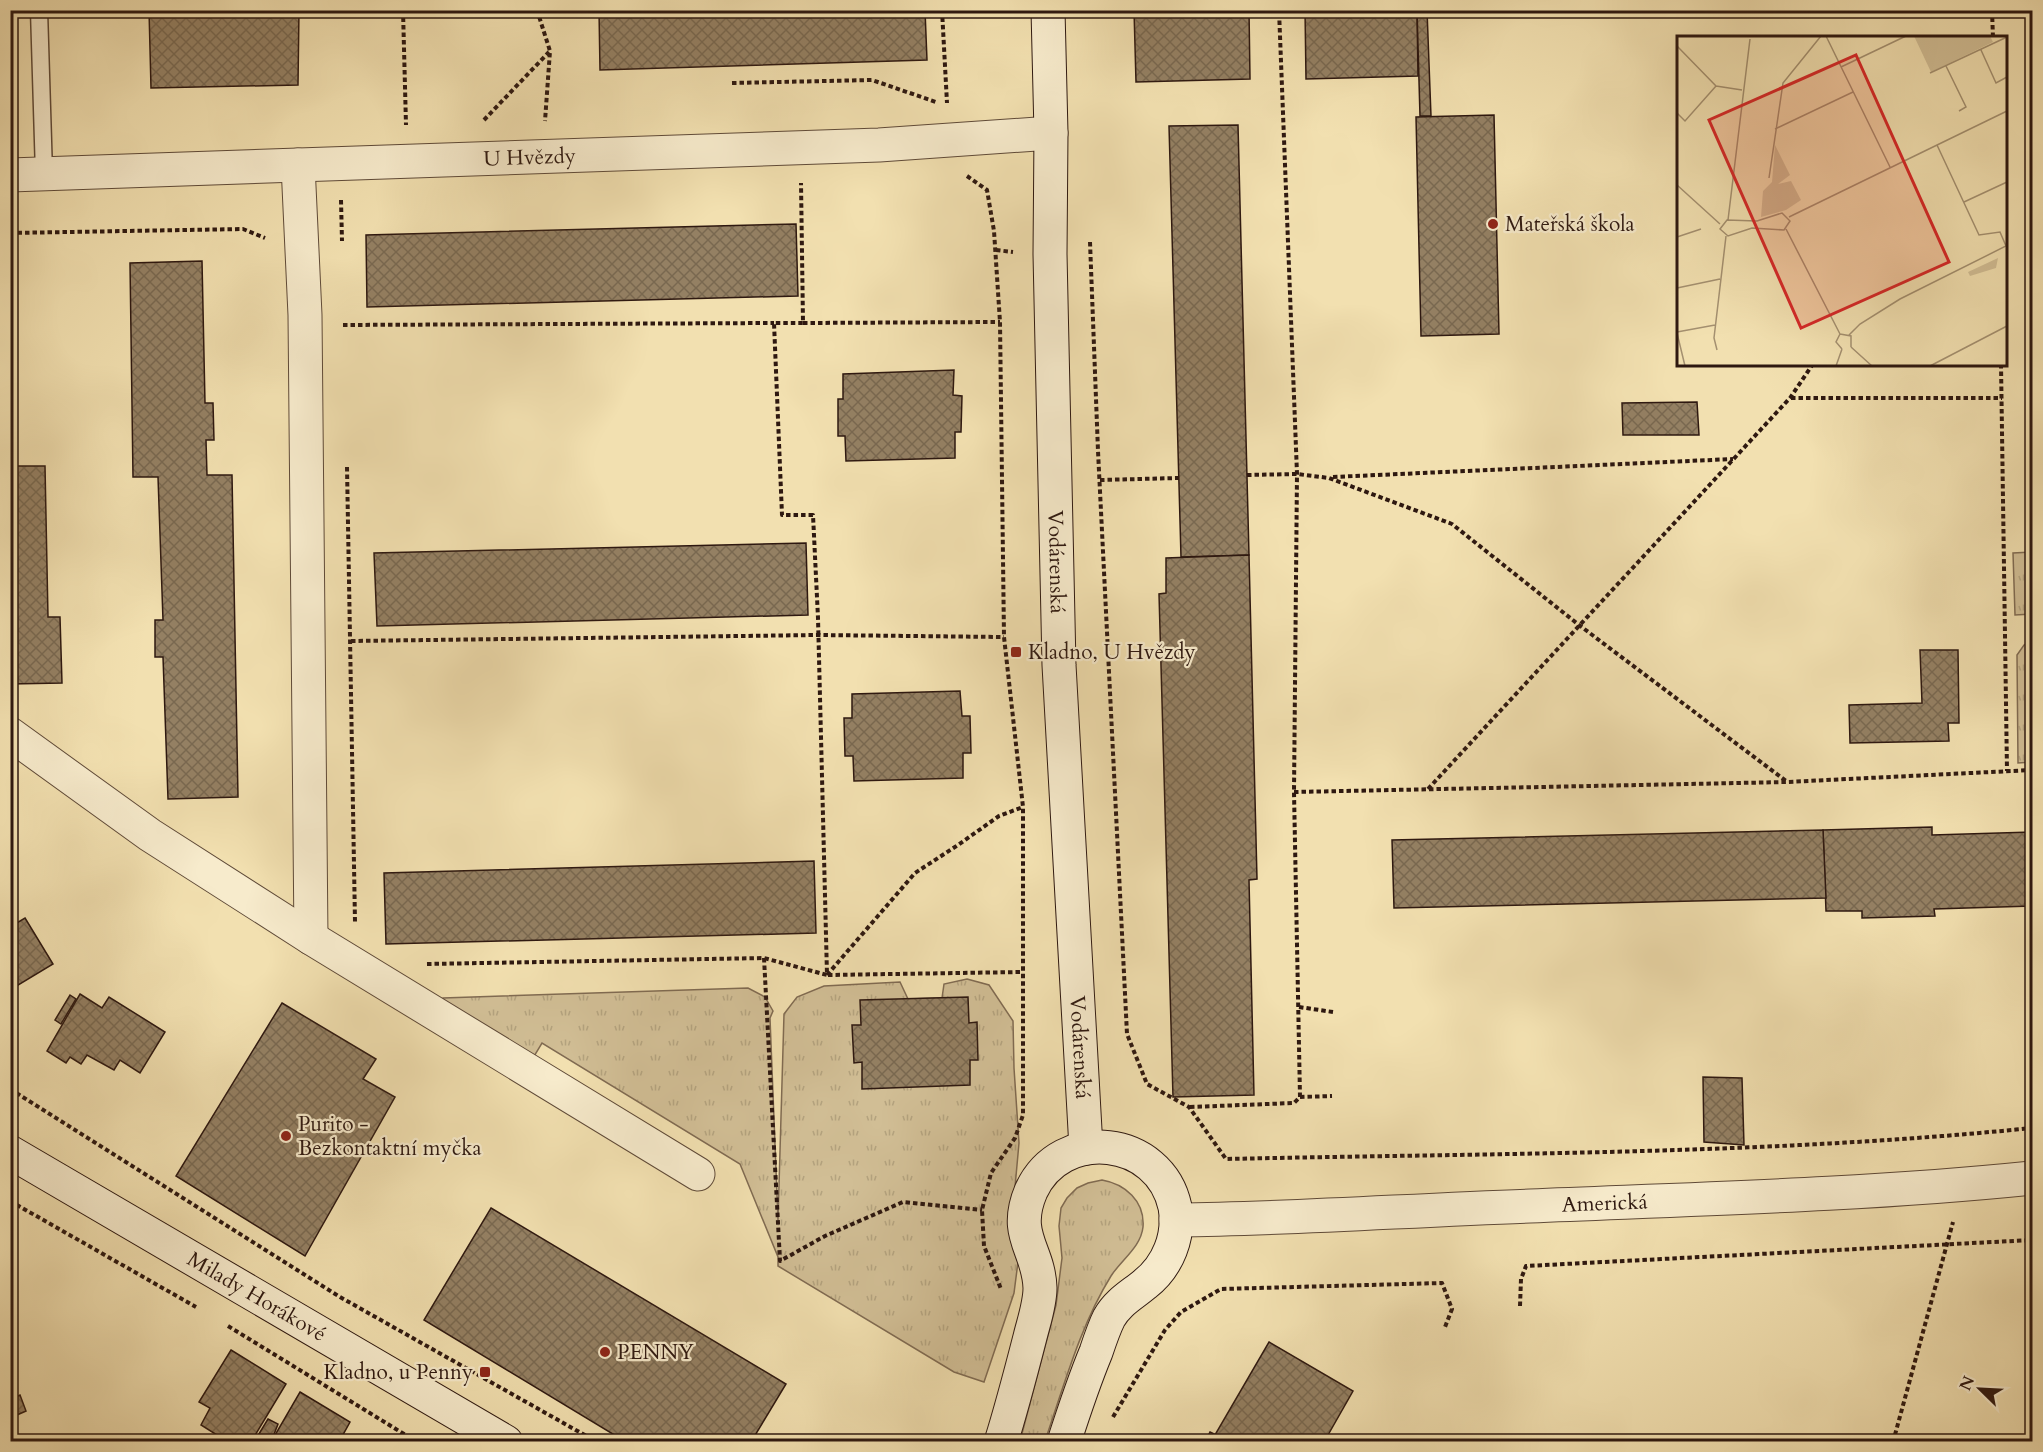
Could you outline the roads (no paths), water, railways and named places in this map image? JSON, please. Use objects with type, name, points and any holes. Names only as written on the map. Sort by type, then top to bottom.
[{"type":"street","name":"Vodárenská","points":[[1048,10],[1051,133],[1050,254],[1059,665],[1086,1148]]},
{"type":"street","name":"U Hvězdy","points":[[10,175],[879,145],[1051,133]]},
{"type":"street","points":[[298,165],[304,315],[311,938]]},
{"type":"street","points":[[10,735],[150,835],[311,938],[698,1174]]},
{"type":"street","points":[[1001,1442],[1024,1363],[1040,1289],[1038,1274],[1024,1231],[1027,1203],[1039,1178],[1049,1167],[1072,1152],[1086,1148],[1112,1147],[1131,1153],[1148,1163],[1165,1183],[1175,1207],[1175,1235],[1166,1262],[1147,1283],[1124,1299],[1110,1317],[1089,1368],[1064,1442]]},
{"type":"street","name":"Milady Horákové","points":[[10,1152],[506,1442]]},
{"type":"street","name":"Americká","points":[[1176,1220],[1276,1219],[1801,1195],[2032,1178]]},
{"type":"lane","points":[[39,10],[44,174]]},
{"type":"place","name":"Mateřská škola","points":[[1493,224]]},
{"type":"place","name":"Kladno, U Hvězdy","points":[[1016,652]]},
{"type":"place","name":"Purito - Bezkontaktní myčka","points":[[286,1136]]},
{"type":"place","name":"PENNY","points":[[605,1352]]},
{"type":"place","name":"Kladno, u Penny","points":[[485,1372]]}]
